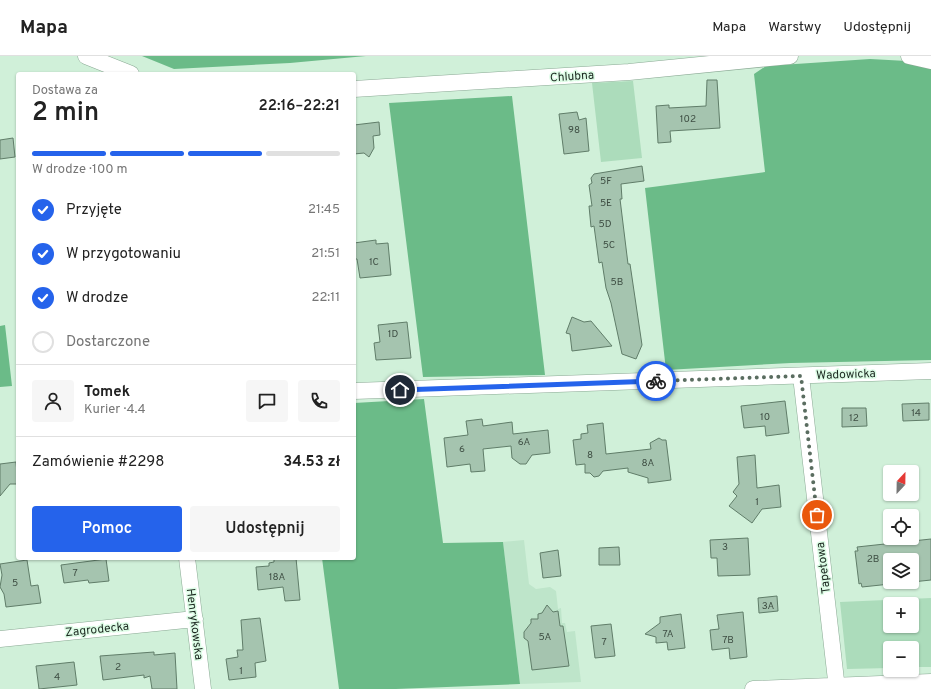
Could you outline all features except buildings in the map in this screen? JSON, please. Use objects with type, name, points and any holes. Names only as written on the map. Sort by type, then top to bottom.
[{"type":"street","points":[[86,56],[126,72]]},
{"type":"street","name":"Chlubna","points":[[356,89],[629,72],[790,56]]},
{"type":"street","points":[[909,56],[931,60]]},
{"type":"street","name":"Wadowicka","points":[[356,391],[931,371]]},
{"type":"street","name":"Tapetowa","points":[[801,376],[837,688]]},
{"type":"street","name":"Henrykowska","points":[[187,560],[203,689]]},
{"type":"street","name":"Zagrodecka","points":[[0,639],[195,619]]},
{"type":"street","points":[[753,689],[837,688],[931,682]]},
{"type":"shaded area","points":[[633,81],[642,158],[601,162],[592,83]]},
{"type":"shaded area","points":[[524,540],[529,584],[536,589],[550,587],[556,591],[558,609],[561,608],[562,623],[565,623],[567,632],[575,631],[581,682],[520,684],[503,542]]},
{"type":"shaded area","points":[[931,598],[931,667],[919,667],[919,641],[883,641],[883,668],[847,669],[840,602],[883,600],[883,633],[919,633],[919,599]]},
{"type":"green space","points":[[142,56],[366,56],[290,63],[174,69]]},
{"type":"green space","points":[[870,59],[907,61],[931,67],[931,360],[791,363],[666,370],[645,188],[765,172],[754,74],[766,66]]},
{"type":"green space","points":[[512,96],[545,375],[423,377],[389,103]]},
{"type":"green space","points":[[5,325],[12,386],[0,387],[0,326]]},
{"type":"green space","points":[[424,399],[443,543],[503,542],[520,684],[396,689],[339,689],[322,560],[356,560],[356,403]]},
{"type":"way so far","points":[[656,381],[801,376],[817,515]]},
{"type":"route","points":[[400,390],[656,381]]}]
